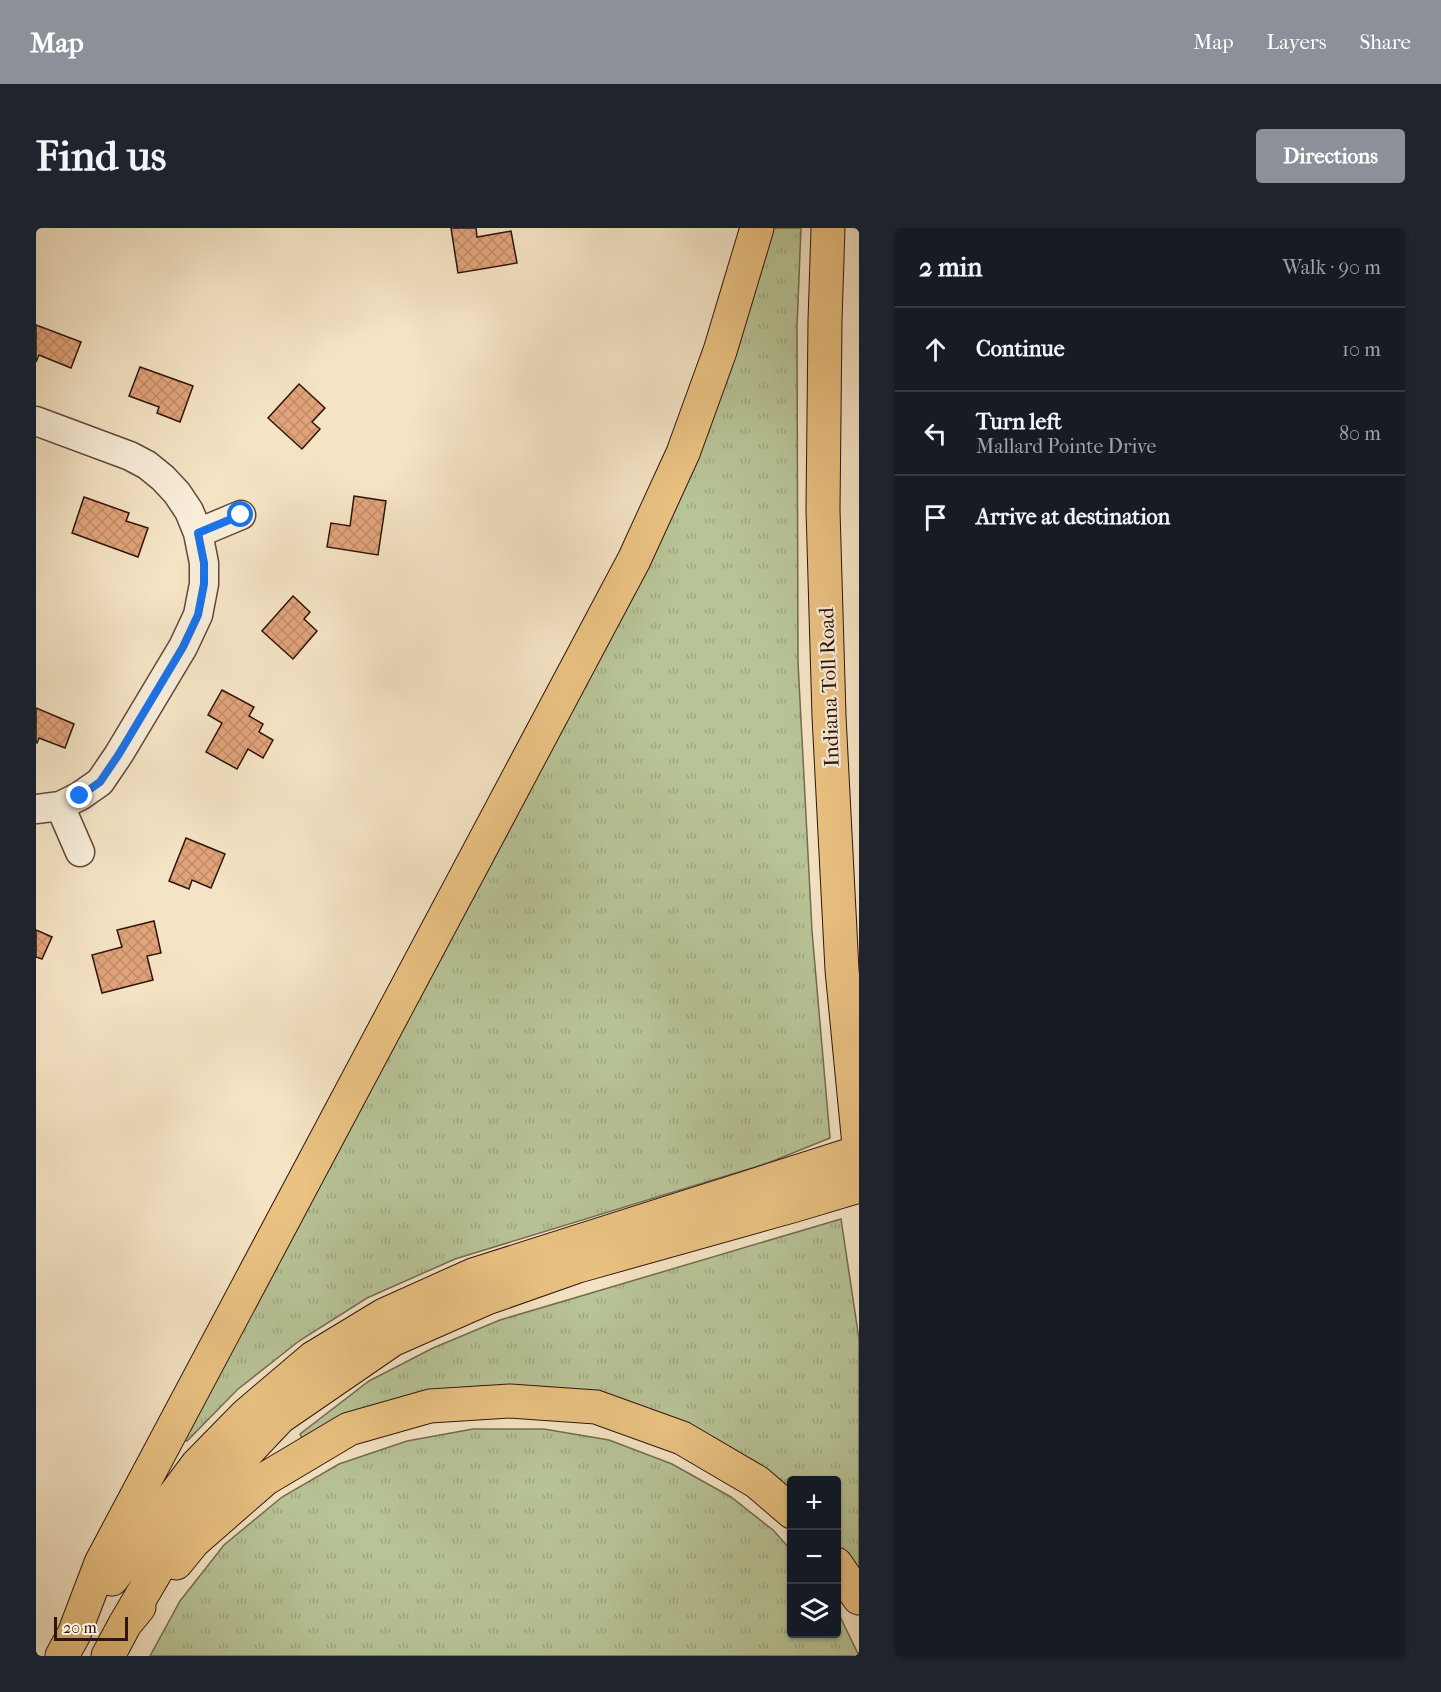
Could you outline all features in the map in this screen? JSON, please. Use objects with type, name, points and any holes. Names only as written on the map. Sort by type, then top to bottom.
[{"type":"highway","points":[[68,1645],[100,1563],[634,560],[683,453],[720,351],[757,228]]},
{"type":"highway","name":"Indiana Toll Road","points":[[828,228],[823,510],[829,716],[842,970],[859,1145]]},
{"type":"highway","points":[[108,1656],[192,1510],[280,1416],[392,1340],[487,1298],[790,1191],[859,1152]]},
{"type":"highway","points":[[68,1645],[134,1549],[197,1465],[246,1415],[313,1358],[384,1315],[473,1275],[790,1191],[859,1186]]},
{"type":"highway","points":[[125,1624],[194,1541],[265,1479],[349,1429],[430,1406],[510,1401],[596,1407],[682,1438],[757,1482],[787,1508]]},
{"type":"highway","points":[[841,1570],[859,1598]]},
{"type":"street","points":[[36,421],[130,456],[147,465],[163,478],[189,511],[198,533],[204,563],[204,584],[198,615],[183,647],[119,754],[100,782],[59,804],[80,852]]},
{"type":"street","points":[[198,533],[241,515]]},
{"type":"green space","points":[[766,228],[801,228],[797,327],[798,662],[812,931],[830,1138],[768,1163],[455,1259],[367,1298],[299,1341],[237,1390],[187,1441],[182,1439],[631,591]]},
{"type":"green space","points":[[841,1219],[859,1339],[859,1579],[841,1552],[841,1476],[787,1476],[787,1496],[584,1397],[303,1441],[300,1434],[369,1381],[433,1348],[500,1320]]},
{"type":"green space","points":[[473,1429],[544,1429],[609,1440],[672,1464],[731,1497],[773,1530],[787,1546],[787,1638],[841,1638],[841,1618],[859,1656],[150,1656],[180,1601],[224,1545],[282,1497],[339,1464],[407,1441]]},
{"type":"building","points":[[451,228],[476,228],[477,237],[511,231],[517,263],[458,273]]},
{"type":"building","points":[[36,325],[81,342],[71,368],[39,355],[36,362]]},
{"type":"building","points":[[140,367],[193,386],[180,422],[157,413],[159,407],[129,396]]},
{"type":"building","points":[[299,384],[325,408],[312,422],[320,429],[302,449],[268,418]]},
{"type":"building","points":[[354,496],[386,501],[378,555],[327,547],[331,523],[350,526]]},
{"type":"building","points":[[84,497],[129,513],[126,521],[148,528],[138,557],[72,533]]},
{"type":"building","points":[[293,596],[310,612],[304,619],[317,631],[293,659],[262,631]]},
{"type":"building","points":[[222,690],[254,707],[249,716],[263,724],[259,732],[273,740],[263,758],[248,749],[237,769],[206,752],[222,723],[208,715]]},
{"type":"building","points":[[36,708],[74,724],[65,748],[39,738],[36,742]]},
{"type":"building","points":[[186,838],[225,854],[211,888],[192,880],[189,889],[169,881]]},
{"type":"building","points":[[154,921],[161,953],[147,956],[153,980],[102,993],[92,955],[122,947],[117,930]]},
{"type":"building","points":[[36,930],[52,937],[42,959],[36,957]]},
{"type":"route","points":[[80,796],[100,782],[119,754],[183,647],[198,615],[204,584],[204,563],[198,533],[241,515]]}]
